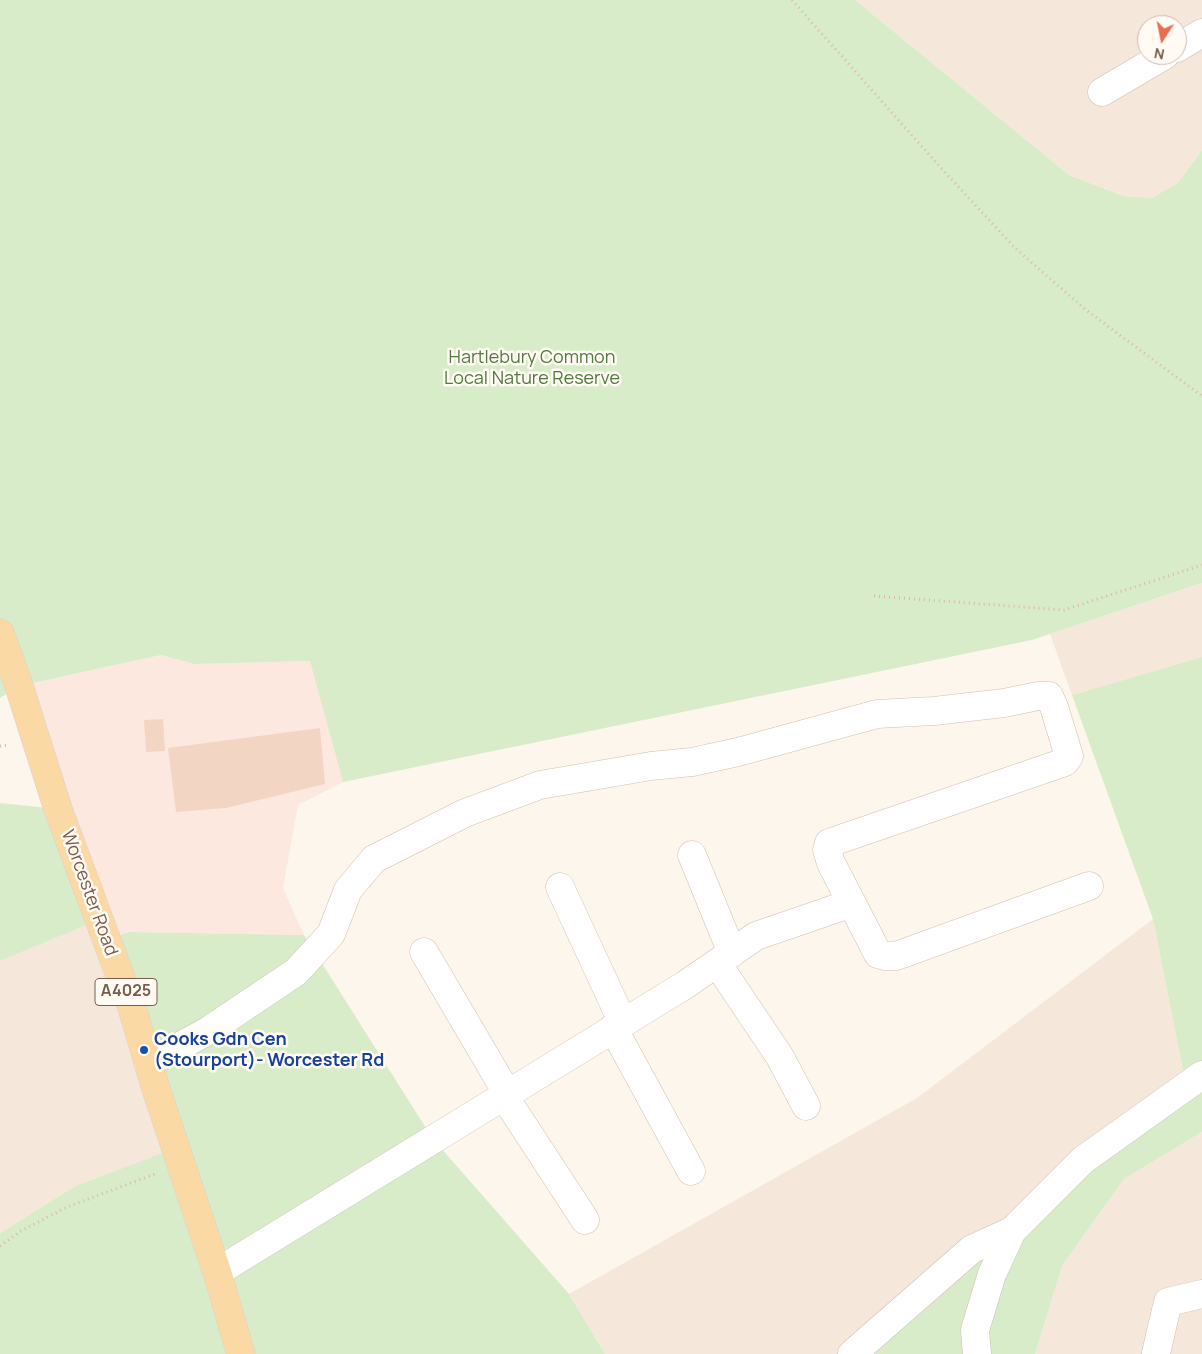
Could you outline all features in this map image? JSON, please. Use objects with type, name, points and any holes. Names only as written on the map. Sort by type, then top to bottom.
[{"type":"main road","name":"Worcester Road","points":[[0,633],[58,809],[132,1008],[148,1063],[217,1272],[241,1354]]},
{"type":"street","points":[[1187,42],[1202,33]]},
{"type":"street","points":[[1102,92],[1148,65]]},
{"type":"street","points":[[148,1063],[208,1031],[296,972],[331,934],[348,890],[374,859],[465,813],[540,785],[651,766],[692,762],[738,752],[877,714],[934,711],[1049,696],[1069,756],[1065,762],[829,843],[827,850],[831,864],[878,954],[896,956],[1089,886]]},
{"type":"street","points":[[692,855],[725,958],[806,1106]]},
{"type":"street","points":[[560,888],[618,1025],[691,1171]]},
{"type":"street","points":[[217,1272],[618,1025],[725,958],[756,936],[852,903]]},
{"type":"street","points":[[424,952],[505,1094],[585,1220]]},
{"type":"street","points":[[977,1354],[975,1330],[992,1274],[1012,1231],[1083,1160],[1202,1075]]},
{"type":"street","points":[[852,1354],[972,1249],[1012,1231]]},
{"type":"street","points":[[1156,1353],[1168,1302],[1202,1294]]},
{"type":"path","points":[[792,0],[941,168],[1015,248],[1086,310],[1202,396]]},
{"type":"path","points":[[874,596],[1064,610],[1202,565]]},
{"type":"path","points":[[0,1246],[21,1231],[67,1207],[181,1165]]},
{"type":"shaded area","points":[[855,0],[1202,0],[1202,150],[1178,183],[1151,198],[1125,196],[1069,175]]},
{"type":"shaded area","points":[[1202,583],[1202,657],[1072,695],[1050,634]]},
{"type":"shaded area","points":[[161,655],[194,664],[311,661],[343,782],[298,805],[283,888],[304,935],[129,932],[107,940],[19,686]]},
{"type":"shaded area","points":[[1153,919],[1186,1086],[852,1354],[605,1354],[569,1294],[917,1098]]},
{"type":"shaded area","points":[[99,920],[175,1148],[75,1186],[0,1233],[0,961]]},
{"type":"shaded area","points":[[1202,1132],[1202,1354],[1035,1354],[1062,1266],[1124,1179]]},
{"type":"green space","name":"Hartlebury Common Local Nature Reserve","points":[[0,0],[855,0],[1069,175],[1124,196],[1151,198],[1178,183],[1202,150],[1202,583],[1032,640],[343,782],[310,661],[194,664],[161,655],[19,686],[0,698]]},
{"type":"green space","points":[[1202,657],[1202,1132],[1124,1179],[1062,1266],[1035,1354],[852,1354],[1186,1086],[1153,919],[1072,695]]},
{"type":"green space","points":[[0,803],[58,809],[99,920],[0,961]]},
{"type":"green space","points":[[129,932],[304,935],[433,1139],[569,1294],[605,1354],[0,1354],[0,1233],[75,1186],[175,1148],[107,940]]},
{"type":"building","points":[[163,719],[165,751],[146,752],[144,720]]},
{"type":"building","points":[[320,728],[325,784],[226,808],[176,812],[168,748]]},
{"type":"place","name":"Cooks Gdn Cen (Stourport)- Worcester Rd","points":[[144,1050]]}]
